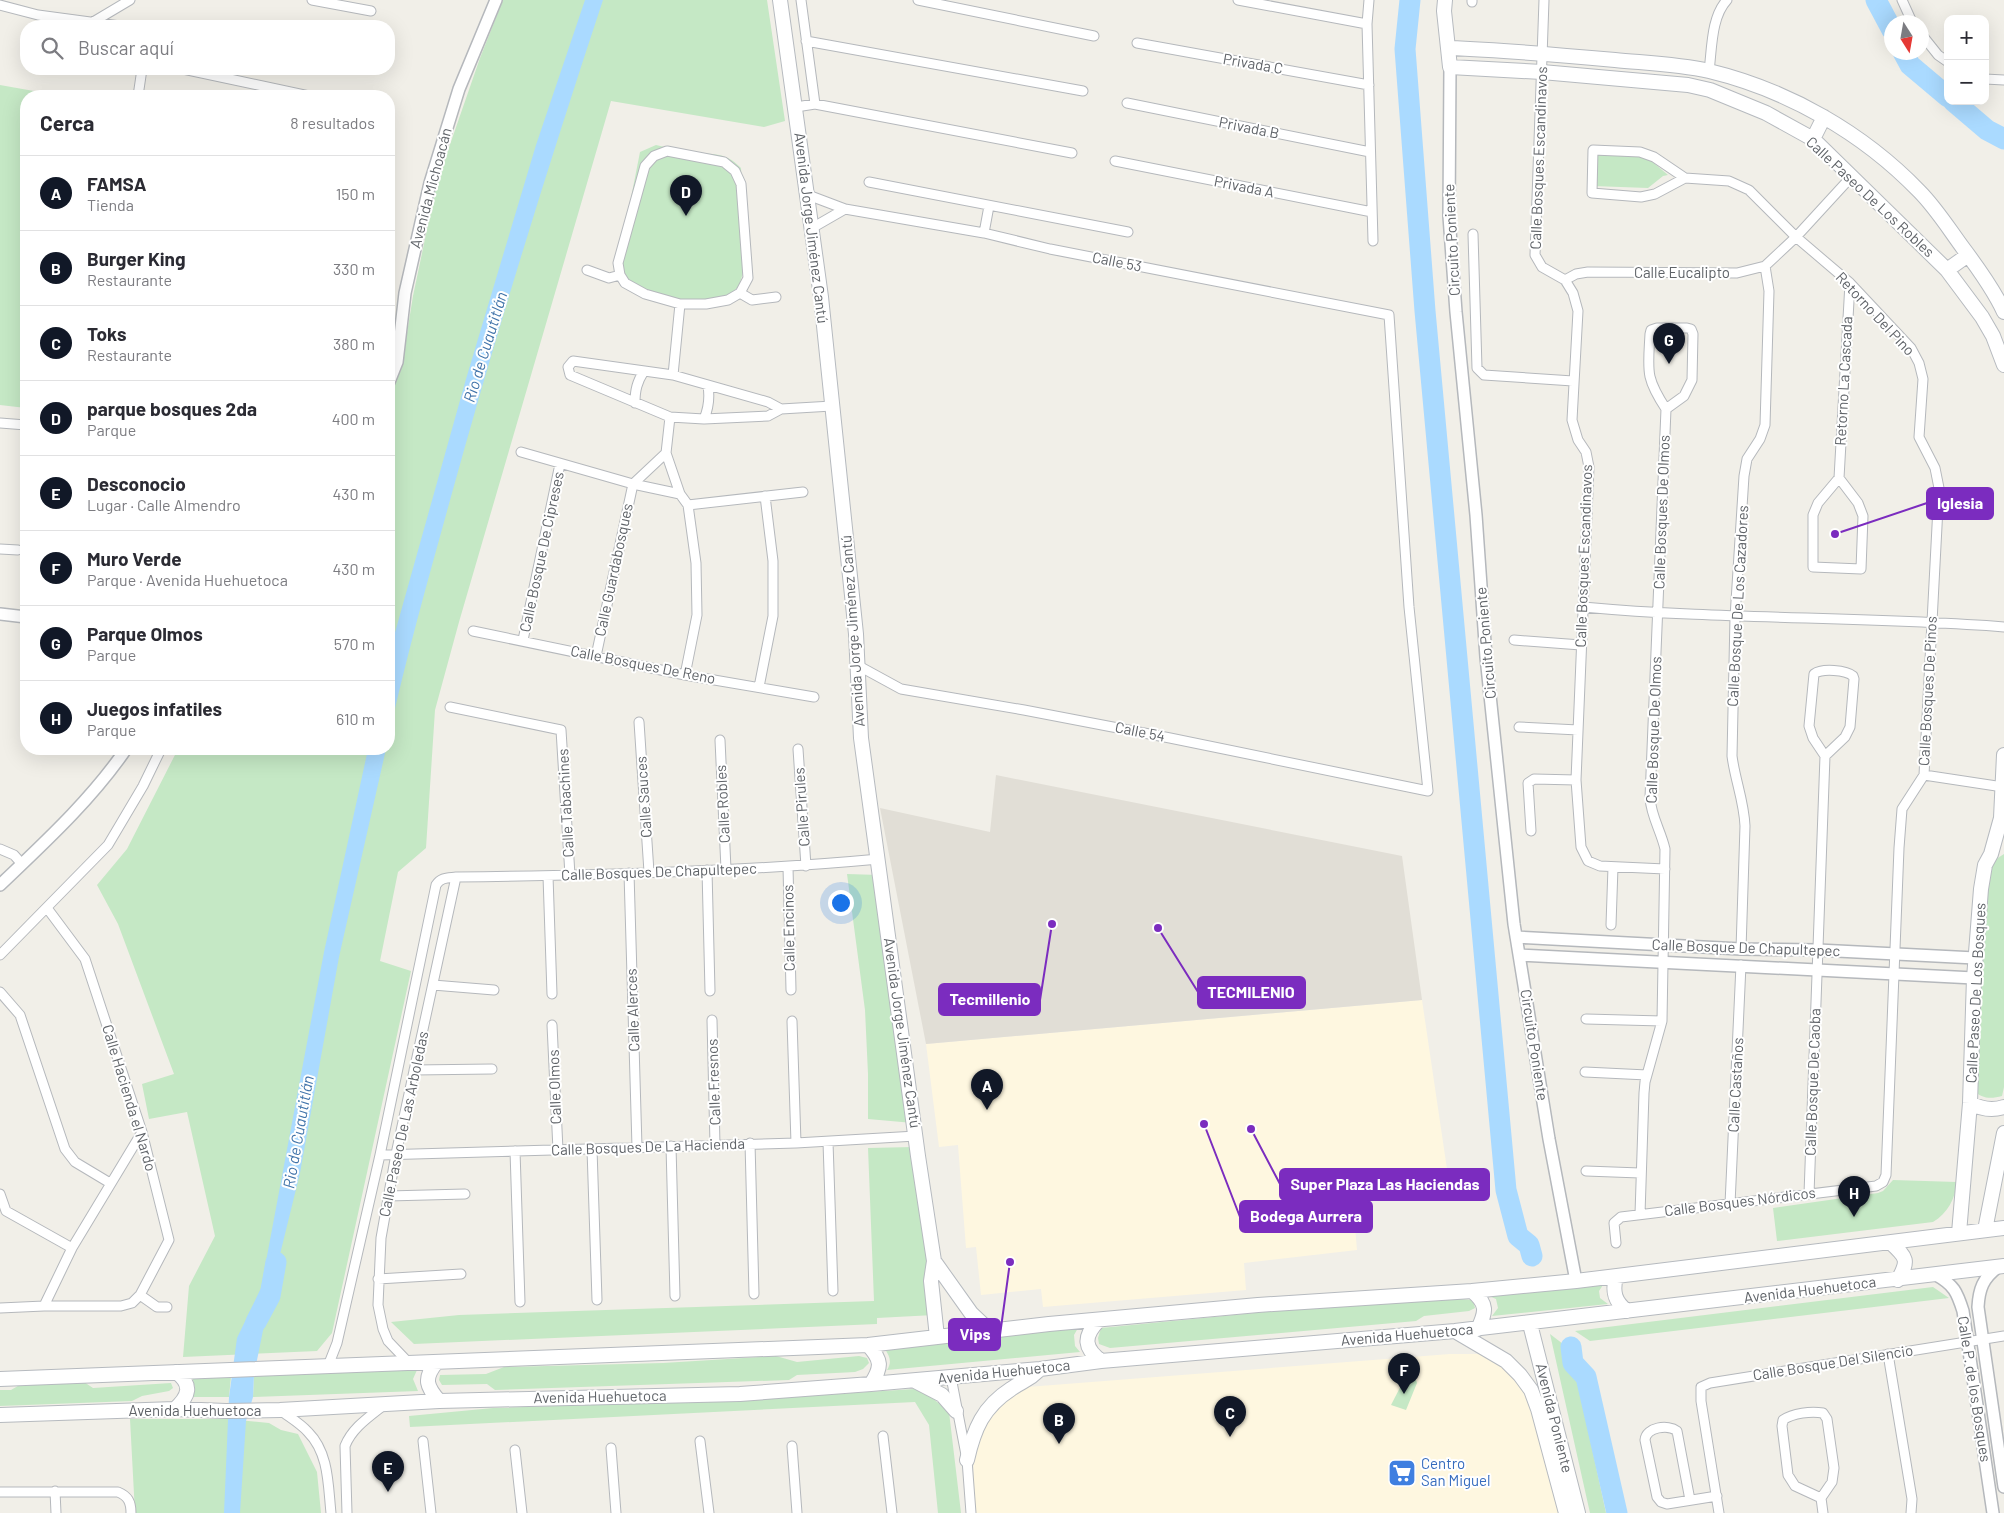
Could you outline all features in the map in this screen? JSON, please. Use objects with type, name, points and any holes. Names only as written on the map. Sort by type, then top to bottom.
[{"type":"main road","name":"Avenida Jorge Jiménez Cantú","points":[[780,0],[808,195],[832,406],[856,634],[861,738],[934,1261],[931,1281],[937,1338]]},
{"type":"main road","name":"Circuito Poniente","points":[[1445,0],[1444,11],[1450,67]]},
{"type":"main road","name":"Calle Paseo De Los Robles","points":[[1449,48],[1542,53],[1675,66],[1709,71],[1771,91],[1824,116],[1882,158],[1920,192],[1968,255],[2002,304]]},
{"type":"main road","name":"Calle Paseo De Los Robles","points":[[1450,67],[1674,82],[1710,90],[1766,113],[1813,139],[1947,270],[1982,317],[1993,336],[2004,365]]},
{"type":"main road","points":[[1813,139],[1824,116]]},
{"type":"main road","points":[[1947,270],[1968,255]]},
{"type":"main road","name":"Calle Paseo De Los Bosques","points":[[1959,1233],[1970,1104],[1975,958],[1981,889],[1985,865],[1998,852],[2004,755]]},
{"type":"main road","points":[[1970,1104],[1990,1109],[2004,1107]]},
{"type":"main road","points":[[1985,1230],[2004,1133]]},
{"type":"main road","points":[[0,1379],[868,1345],[1258,1305],[1576,1282],[2004,1228]]},
{"type":"main road","points":[[1891,1242],[1903,1254],[1906,1260],[1905,1267],[1898,1280]]},
{"type":"main road","name":"Avenida Jorge Jiménez Cantú","points":[[934,1261],[971,1313],[990,1331]]},
{"type":"main road","name":"Avenida Huehuetoca","points":[[0,1415],[175,1410],[280,1410],[438,1402],[740,1394],[1040,1369],[1101,1361],[1455,1332],[1898,1280],[2001,1266]]},
{"type":"main road","points":[[1616,1276],[1613,1286],[1614,1296],[1619,1305],[1627,1312]]},
{"type":"main road","points":[[1472,1291],[1480,1297],[1484,1306],[1484,1316],[1478,1329]]},
{"type":"main road","points":[[1098,1321],[1089,1330],[1087,1342],[1091,1354],[1101,1361]]},
{"type":"main road","name":"Avenida Poniente","points":[[1530,1324],[1578,1513]]},
{"type":"main road","name":"Avenida Poniente","points":[[1455,1332],[1506,1361],[1531,1390],[1538,1409],[1566,1513]]},
{"type":"main road","points":[[868,1345],[876,1353],[880,1363],[878,1373],[871,1384]]},
{"type":"main road","points":[[436,1363],[430,1371],[427,1381],[430,1390],[438,1402]]},
{"type":"main road","points":[[967,1460],[973,1433],[986,1411],[995,1400],[1012,1388],[1030,1380],[1040,1369]]},
{"type":"main road","points":[[175,1410],[184,1401],[188,1390],[185,1379],[176,1372]]},
{"type":"main road","points":[[914,1380],[942,1395],[956,1411]]},
{"type":"street","points":[[96,20],[130,0]]},
{"type":"street","points":[[314,0],[371,11]]},
{"type":"street","name":"Avenida Michoacán","points":[[395,367],[405,293],[430,183],[460,89],[496,0]]},
{"type":"street","points":[[801,0],[815,104]]},
{"type":"street","points":[[918,0],[1094,36]]},
{"type":"street","points":[[1238,0],[1367,24]]},
{"type":"street","points":[[1368,0],[1372,241]]},
{"type":"street","name":"Calle Bosques Escandinavos","points":[[1544,0],[1535,255],[1542,267],[1565,280],[1573,293],[1578,311],[1572,420],[1578,440],[1586,452],[1588,467],[1576,780],[1581,847],[1588,861],[1600,866],[1613,867]]},
{"type":"street","points":[[1709,71],[1714,28],[1722,5],[1727,0]]},
{"type":"street","points":[[1902,0],[1909,15]]},
{"type":"street","points":[[0,5],[38,15],[77,20]]},
{"type":"street","points":[[806,41],[1083,91]]},
{"type":"street","name":"Privada C","points":[[1137,43],[1369,85]]},
{"type":"street","points":[[1929,44],[1938,56],[1945,60]]},
{"type":"street","name":"Circuito Poniente","points":[[1450,67],[1449,216],[1455,302],[1476,515],[1486,656],[1516,937],[1549,1139],[1576,1282]]},
{"type":"street","points":[[139,90],[141,75]]},
{"type":"street","points":[[211,75],[280,90]]},
{"type":"street","points":[[1989,79],[2004,80]]},
{"type":"street","name":"Privada B","points":[[1127,103],[1370,152]]},
{"type":"street","points":[[796,108],[815,104],[1072,153]]},
{"type":"street","points":[[1593,150],[1640,152],[1654,158],[1685,178],[1655,194],[1641,197],[1592,193],[1593,150]]},
{"type":"street","points":[[667,151],[724,162],[734,171],[742,184],[748,278],[740,293],[728,300],[706,304],[680,304],[645,294],[625,283],[620,275],[618,263],[645,166],[654,156],[667,151]]},
{"type":"street","name":"Privada A","points":[[1115,161],[1372,212]]},
{"type":"street","name":"Calle Eucalipto","points":[[1565,280],[1576,274],[1588,272],[1737,273],[1765,266],[1796,237],[1852,176]]},
{"type":"street","name":"Retorno Del Pino","points":[[1685,178],[1729,181],[1749,190],[1796,237],[1850,283],[1911,348],[1919,363],[1923,380],[1919,437]]},
{"type":"street","points":[[868,182],[1128,232]]},
{"type":"street","name":"Calle 53","points":[[808,195],[845,209],[984,233],[1050,249],[1389,315],[1410,607],[1428,791]]},
{"type":"street","points":[[984,233],[989,206]]},
{"type":"street","points":[[812,228],[845,209]]},
{"type":"street","points":[[1472,234],[1477,368],[1484,375],[1573,381]]},
{"type":"street","name":"Calle Bosque De Los Cazadores","points":[[1741,949],[1746,826],[1745,807],[1734,775],[1732,756],[1734,617],[1744,476],[1747,458],[1760,439],[1765,425],[1769,291],[1765,266]]},
{"type":"street","points":[[586,270],[609,278],[620,275]]},
{"type":"street","name":"Retorno La Cascada","points":[[1839,478],[1850,283]]},
{"type":"street","points":[[740,293],[752,300],[776,296]]},
{"type":"street","points":[[673,375],[680,304]]},
{"type":"street","points":[[1657,328],[1691,329],[1693,334],[1692,380],[1684,396],[1666,409],[1652,386],[1648,375],[1651,330],[1657,328]]},
{"type":"street","points":[[781,409],[768,402],[673,375],[573,361],[568,366],[570,375],[670,417],[704,419],[768,416],[781,409],[832,406]]},
{"type":"street","points":[[635,403],[638,381],[644,371]]},
{"type":"street","points":[[704,419],[709,408],[708,386]]},
{"type":"street","name":"Calle Bosques De Olmos","points":[[1658,614],[1666,409]]},
{"type":"street","points":[[670,417],[666,453],[680,494],[688,505],[696,563],[697,615],[684,675]]},
{"type":"street","points":[[0,423],[20,425]]},
{"type":"street","name":"Calle Bosques De Pinos","points":[[1894,974],[1902,809],[1924,775],[1939,488],[1936,468],[1919,437]]},
{"type":"street","points":[[521,452],[633,484],[680,494]]},
{"type":"street","points":[[633,484],[666,453]]},
{"type":"street","name":"Calle Bosque De Cipreses","points":[[523,640],[560,464]]},
{"type":"street","points":[[1839,478],[1858,503],[1863,516],[1861,569],[1813,567],[1814,514],[1818,503],[1839,478]]},
{"type":"street","name":"Calle Guardabosques","points":[[596,656],[633,484]]},
{"type":"street","points":[[688,505],[803,492]]},
{"type":"street","points":[[759,688],[773,616],[773,561],[765,496]]},
{"type":"street","points":[[0,548],[18,550]]},
{"type":"street","points":[[1583,607],[1658,614],[1931,622],[2004,628]]},
{"type":"street","points":[[0,614],[20,616]]},
{"type":"street","name":"Calle Bosque De Olmos","points":[[1658,614],[1650,798],[1651,811],[1662,836],[1665,849],[1663,964]]},
{"type":"street","name":"Calle Bosques De Reno","points":[[473,630],[684,675],[814,697]]},
{"type":"street","points":[[1514,640],[1580,644]]},
{"type":"street","name":"Calle 54","points":[[856,665],[901,689],[1170,738],[1428,791]]},
{"type":"street","points":[[1820,671],[1847,672],[1854,679],[1850,727],[1845,737],[1826,756],[1813,738],[1809,726],[1814,674],[1820,671]]},
{"type":"street","name":"Calle Tabachines","points":[[450,707],[561,730],[570,875]]},
{"type":"street","name":"Calle Sauces","points":[[639,722],[649,872]]},
{"type":"street","points":[[1518,728],[1578,730]]},
{"type":"street","name":"Calle Robles","points":[[720,740],[726,869]]},
{"type":"street","name":"Calle Pirules","points":[[798,749],[806,866]]},
{"type":"street","points":[[0,886],[76,809],[122,755]]},
{"type":"street","points":[[0,955],[108,845],[143,786],[158,755]]},
{"type":"street","name":"Calle Bosque De Caoba","points":[[1809,1194],[1826,756]]},
{"type":"street","points":[[1924,775],[2003,787]]},
{"type":"street","points":[[1531,831],[1527,787],[1530,780],[1576,780]]},
{"type":"street","points":[[0,849],[14,855],[22,864]]},
{"type":"street","name":"Calle Bosques De Chapultepec","points":[[439,881],[445,878],[456,877],[548,876],[788,867],[879,859]]},
{"type":"street","name":"Calle Encinos","points":[[788,867],[791,990]]},
{"type":"street","points":[[1611,925],[1613,867],[1665,869]]},
{"type":"street","points":[[707,870],[710,991]]},
{"type":"street","name":"Calle Alerces","points":[[629,873],[637,1147]]},
{"type":"street","points":[[548,876],[552,994]]},
{"type":"street","name":"Calle Paseo De Las Arboledas","points":[[409,1363],[388,1341],[383,1330],[378,1305],[381,1238],[396,1154],[456,877]]},
{"type":"street","name":"Calle Paseo De Las Arboledas","points":[[328,1366],[338,1343],[380,1154],[436,885],[439,881]]},
{"type":"street","name":"Calle Hacienda el Nardo","points":[[47,908],[85,960],[142,1132],[169,1240],[140,1295]]},
{"type":"street","name":"Calle Bosque De Chapultepec","points":[[1516,937],[1741,949],[1818,950],[1975,958]]},
{"type":"street","name":"Calle Bosque De Chapultepec","points":[[1519,955],[1663,964],[1741,966],[1974,978]]},
{"type":"street","points":[[1640,1214],[1644,1093],[1647,1074],[1662,1021],[1663,964]]},
{"type":"street","name":"Calle Castaños","points":[[1730,1204],[1741,966]]},
{"type":"street","name":"Calle Bosques Nórdicos","points":[[1616,1244],[1614,1227],[1616,1220],[1621,1217],[1876,1186],[1883,1182],[1886,1175],[1894,974]]},
{"type":"street","points":[[433,985],[494,990]]},
{"type":"street","points":[[0,992],[20,1015],[65,1149],[75,1162],[110,1183]]},
{"type":"street","points":[[1586,1019],[1662,1021]]},
{"type":"street","name":"Calle Fresnos","points":[[712,1020],[715,1145]]},
{"type":"street","points":[[792,1021],[796,1143]]},
{"type":"street","name":"Calle Olmos","points":[[552,1025],[558,1150]]},
{"type":"street","points":[[414,1070],[492,1070]]},
{"type":"street","points":[[1585,1072],[1647,1074]]},
{"type":"street","points":[[44,1306],[72,1248],[142,1132]]},
{"type":"street","name":"Calle Bosques De La Hacienda","points":[[380,1154],[515,1152],[828,1142],[916,1136]]},
{"type":"street","points":[[828,1142],[833,1291]]},
{"type":"street","points":[[750,1144],[754,1294]]},
{"type":"street","points":[[671,1146],[675,1296]]},
{"type":"street","points":[[592,1149],[597,1300]]},
{"type":"street","points":[[515,1152],[520,1302]]},
{"type":"street","points":[[1586,1171],[1640,1174]]},
{"type":"street","points":[[0,1194],[6,1211],[72,1248]]},
{"type":"street","points":[[388,1196],[465,1194]]},
{"type":"street","name":"Calle P. de los Bosques","points":[[2001,1266],[1986,1278],[1979,1291],[1978,1307],[2004,1487]]},
{"type":"street","points":[[378,1279],[461,1274]]},
{"type":"street","name":"Calle P. de los Bosques","points":[[1936,1275],[1950,1283],[1957,1294],[1963,1311],[1993,1513]]},
{"type":"street","points":[[0,1308],[121,1306],[132,1303],[140,1295],[157,1307],[167,1307]]},
{"type":"street","name":"Calle Bosque Del Silencio","points":[[1717,1496],[1701,1401],[1701,1387],[1710,1383],[2004,1336]]},
{"type":"street","points":[[1888,1354],[1912,1499],[1910,1513]]},
{"type":"street","points":[[951,1377],[956,1411],[967,1460],[971,1513]]},
{"type":"street","points":[[347,1513],[345,1446],[348,1437],[358,1426],[384,1405]]},
{"type":"street","points":[[280,1410],[308,1432],[322,1454],[327,1468],[331,1513]]},
{"type":"street","points":[[1820,1498],[1795,1486],[1788,1475],[1782,1426],[1783,1420],[1789,1416],[1816,1412],[1823,1413],[1827,1419],[1834,1468],[1832,1482],[1820,1498],[1823,1513]]},
{"type":"street","points":[[1690,1500],[1677,1431],[1668,1427],[1649,1431],[1645,1436],[1645,1440],[1658,1500],[1667,1504],[1717,1496],[1719,1513]]},
{"type":"street","points":[[883,1436],[892,1513]]},
{"type":"street","points":[[423,1441],[431,1513]]},
{"type":"street","points":[[700,1441],[709,1513]]},
{"type":"street","points":[[792,1446],[797,1513]]},
{"type":"street","points":[[611,1448],[616,1513]]},
{"type":"street","points":[[515,1450],[522,1513]]},
{"type":"street","points":[[55,1491],[56,1513]]},
{"type":"street","points":[[0,1492],[118,1492],[126,1495],[131,1504],[131,1513]]},
{"type":"shaded area","points":[[996,775],[1402,856],[1422,1000],[926,1044],[880,808],[990,832]]},
{"type":"shaded area","points":[[1422,1000],[1447,1169],[1351,1179],[1357,1250],[1244,1263],[1246,1290],[1043,1307],[1041,1289],[981,1295],[976,1247],[966,1248],[958,1145],[939,1147],[926,1044]]},
{"type":"shaded area","name":"Centro San Miguel","points":[[1450,1354],[1480,1354],[1505,1368],[1519,1381],[1532,1402],[1559,1513],[975,1513],[973,1493],[974,1444],[987,1418],[1005,1397],[1027,1387]]},
{"type":"green space","points":[[503,0],[767,0],[785,121],[764,127],[611,101],[435,710],[426,848],[398,872],[380,961],[411,971],[332,1333],[317,1351],[183,1357],[189,1286],[215,1236],[187,1112],[149,1119],[142,1084],[174,1074],[118,924],[97,885],[127,849],[175,755],[395,755],[395,382],[401,370],[413,296],[437,182],[480,58]]},
{"type":"green space","points":[[0,85],[28,90],[20,90],[20,407],[0,405]]},
{"type":"green space","points":[[656,145],[687,152],[722,156],[735,162],[741,168],[746,263],[739,286],[724,300],[676,302],[653,296],[621,277],[617,269],[640,152]]},
{"type":"green space","points":[[1594,152],[1642,153],[1668,175],[1663,176],[1648,188],[1593,186]]},
{"type":"green space","points":[[2004,854],[2004,1087],[2002,1096],[1990,1098],[1983,1097],[1973,1090],[1990,863]]},
{"type":"green space","points":[[847,874],[879,875],[913,1123],[868,1119],[865,1010]]},
{"type":"green space","points":[[913,1147],[934,1315],[877,1318],[877,1324],[414,1344],[391,1322],[459,1315],[874,1301],[868,1148]]},
{"type":"green space","points":[[1893,1180],[1957,1182],[1955,1194],[1947,1210],[1933,1222],[1777,1241],[1773,1208],[1878,1193],[1883,1191]]},
{"type":"green space","points":[[1605,1282],[1599,1291],[1600,1298],[1608,1304],[1492,1316],[1498,1308],[1496,1299],[1489,1296]]},
{"type":"green space","points":[[1933,1287],[1949,1298],[1590,1341],[1575,1331]]},
{"type":"green space","points":[[1459,1299],[1473,1300],[1475,1308],[1469,1311],[1424,1316],[1416,1321],[1110,1348],[1099,1344],[1098,1338],[1101,1328],[1275,1311]]},
{"type":"green space","points":[[1078,1328],[1074,1335],[1075,1346],[1080,1352],[887,1370],[890,1360],[885,1349]]},
{"type":"green space","points":[[1550,1334],[1563,1344],[1569,1366],[1578,1383],[1606,1513],[1590,1513]]},
{"type":"green space","points":[[776,1356],[797,1362],[859,1356],[867,1358],[869,1363],[863,1369],[855,1372],[797,1375],[789,1380],[495,1390],[487,1384],[442,1385],[439,1380],[440,1375],[486,1374],[504,1367],[663,1363]]},
{"type":"green space","points":[[417,1370],[413,1379],[418,1391],[253,1397],[254,1375]]},
{"type":"green space","points":[[1407,1374],[1415,1377],[1417,1383],[1406,1410],[1391,1405]]},
{"type":"green space","points":[[192,1377],[231,1377],[229,1397],[190,1397],[195,1388]]},
{"type":"green space","points":[[84,1382],[93,1388],[171,1383],[173,1388],[169,1391],[142,1396],[132,1401],[0,1406],[0,1390],[11,1390],[23,1383]]},
{"type":"green space","points":[[914,1389],[930,1396],[949,1412],[961,1513],[938,1513],[929,1425],[915,1402],[410,1427],[409,1416],[493,1408],[728,1401]]},
{"type":"green space","points":[[130,1419],[228,1419],[269,1423],[281,1430],[298,1434],[317,1472],[321,1513],[135,1513]]},
{"type":"water","points":[[585,0],[603,0],[487,369],[419,613],[395,709],[395,633],[466,379],[536,145]]},
{"type":"water","points":[[367,755],[385,755],[339,957],[300,1173],[271,1291],[254,1375],[253,1397],[246,1421],[240,1513],[224,1513],[229,1397],[237,1338],[261,1288],[324,952]]},
{"type":"waterway","points":[[1410,0],[1405,49],[1425,311],[1506,1190],[1518,1236],[1529,1245],[1532,1256]]},
{"type":"waterway","points":[[1876,0],[1884,15]]},
{"type":"waterway","points":[[1907,60],[1910,65],[1944,94]]},
{"type":"waterway","points":[[1958,105],[1987,130],[2004,139]]},
{"type":"waterway","name":"Rio de Cuautitlán","points":[[256,1322],[270,1296],[276,1262]]},
{"type":"waterway","points":[[1571,1347],[1573,1363],[1586,1377],[1617,1513]]},
{"type":"place","name":"parque bosques 2da","points":[[686,216]]},
{"type":"place","name":"Parque Olmos","points":[[1669,364]]},
{"type":"place","name":"Iglesia","points":[[1835,534]]},
{"type":"place","name":"Tecmillenio","points":[[1052,924]]},
{"type":"place","name":"TECMILENIO","points":[[1158,928]]},
{"type":"place","name":"FAMSA","points":[[987,1110]]},
{"type":"place","name":"Bodega Aurrera","points":[[1204,1124]]},
{"type":"place","name":"Super Plaza Las Haciendas","points":[[1251,1129]]},
{"type":"place","name":"Juegos infatiles","points":[[1854,1217]]},
{"type":"place","name":"Vips","points":[[1010,1262]]},
{"type":"place","name":"Muro Verde","points":[[1404,1394]]},
{"type":"place","name":"Toks","points":[[1230,1437]]},
{"type":"place","name":"Burger King","points":[[1059,1444]]},
{"type":"place","name":"Centro San Miguel","points":[[1402,1473]]},
{"type":"place","name":"Desconocio","points":[[388,1492]]}]
